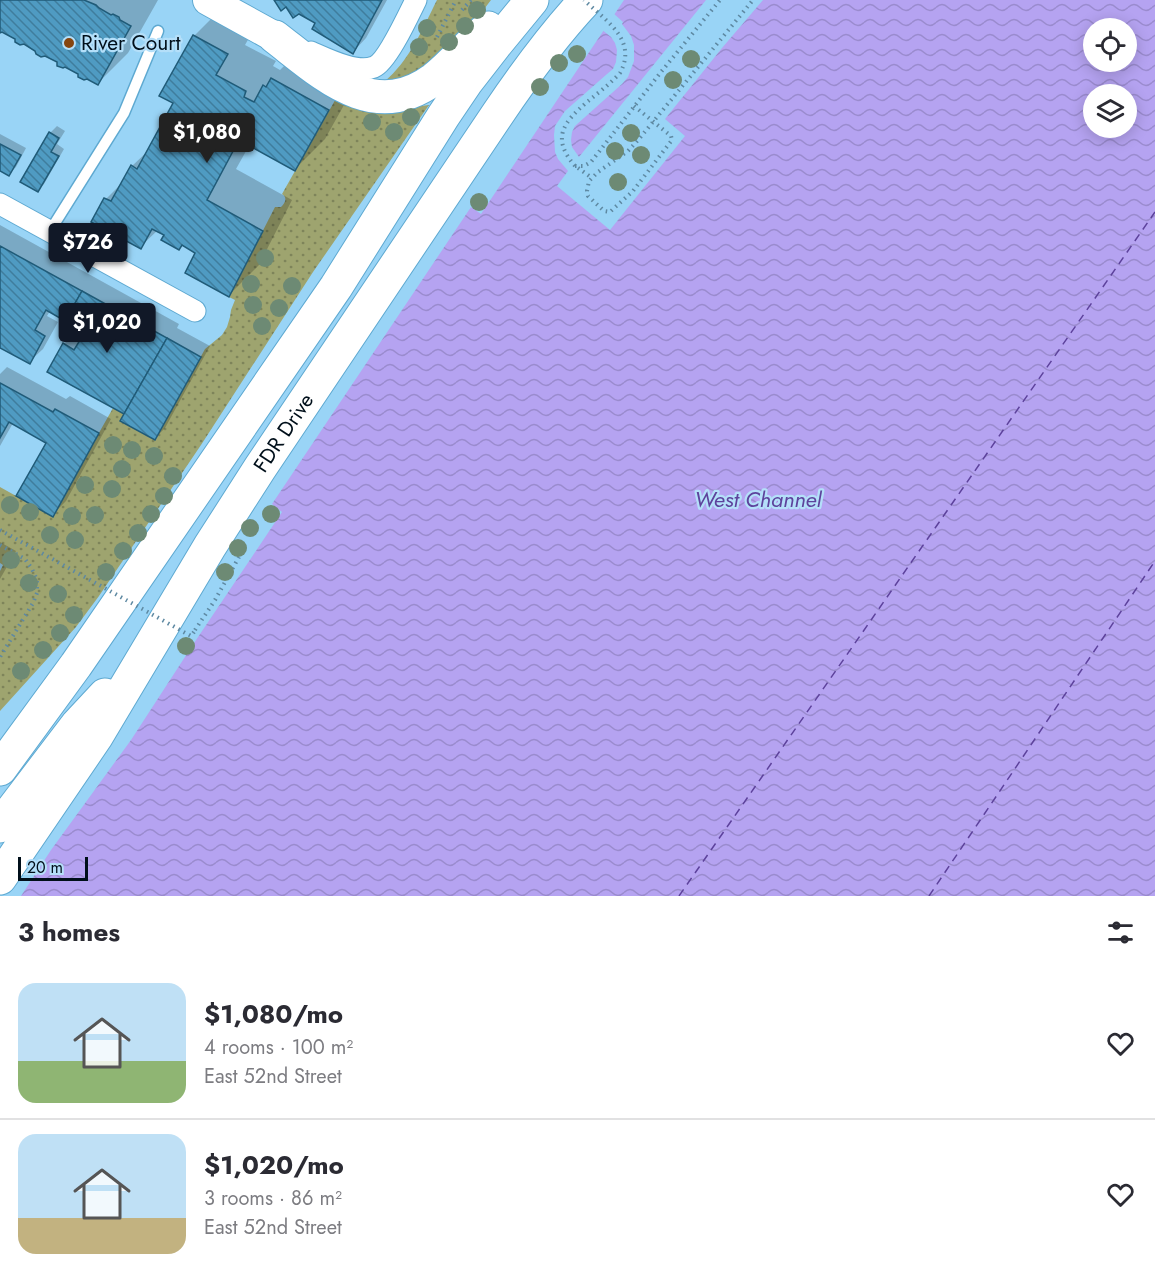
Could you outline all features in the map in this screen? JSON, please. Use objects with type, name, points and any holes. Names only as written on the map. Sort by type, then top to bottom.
[{"type":"highway","points":[[275,37],[326,76],[346,87],[371,96],[393,97],[432,80],[485,31],[525,0]]},
{"type":"highway","name":"FDR Drive","points":[[0,769],[76,665],[336,287],[444,115],[495,45],[532,0]]},
{"type":"highway","name":"FDR Drive","points":[[0,878],[96,737],[260,468],[490,124],[585,0]]},
{"type":"highway","points":[[0,826],[77,725],[149,647]]},
{"type":"highway","points":[[0,754],[30,729]]},
{"type":"main road","points":[[208,0],[275,37]]},
{"type":"street","points":[[275,37],[335,62],[360,69],[373,68],[382,62],[416,0]]},
{"type":"street","points":[[0,204],[195,311]]},
{"type":"lane","points":[[50,231],[124,113],[158,31]]},
{"type":"path","points":[[432,45],[456,0]]},
{"type":"path","points":[[585,0],[615,29],[625,44],[626,52],[620,73],[573,114],[562,132],[566,154],[575,166],[592,178]]},
{"type":"path","points":[[575,166],[584,166],[591,162],[720,0]]},
{"type":"path","points":[[634,106],[653,122],[671,136],[672,140],[633,191],[610,212],[604,211],[588,196],[586,191],[589,181],[628,151],[653,122],[753,0]]},
{"type":"path","points":[[0,530],[191,636],[215,600]]},
{"type":"path","points":[[0,544],[24,559],[37,580],[37,593],[33,603],[0,657]]},
{"type":"path","points":[[27,562],[31,555]]},
{"type":"green space","points":[[437,0],[491,0],[463,37],[430,71],[384,82],[408,54]]},
{"type":"green space","points":[[338,95],[398,109],[429,105],[313,272],[201,445],[99,596],[76,627],[0,711],[0,571],[3,565],[0,563],[0,487],[52,516],[113,408],[124,414],[121,421],[155,440],[205,349],[222,335],[227,327],[235,300],[229,297],[275,207],[281,207],[285,202],[282,194]]},
{"type":"water","name":"West Channel","points":[[624,0],[1155,0],[1155,896],[21,896],[51,850],[131,740],[282,512],[272,504],[471,207],[481,214]]},
{"type":"pier","points":[[706,0],[763,0],[665,119],[685,136],[610,230],[557,186],[568,171],[555,152],[555,126],[565,111],[613,69],[617,50],[615,43],[601,29],[612,12],[623,22],[622,24],[631,36],[634,45],[634,61],[628,77],[622,84],[575,126],[571,140],[572,147],[579,157]]},
{"type":"building","name":"River Court","points":[[0,0],[84,0],[119,17],[131,26],[98,85],[78,77],[78,74],[65,67],[57,66],[57,62],[45,56],[41,57],[24,44],[20,45],[15,42],[15,39],[0,33]]},
{"type":"building","points":[[274,0],[382,0],[353,54],[312,29],[315,23],[299,14],[293,18],[286,7],[281,11]]},
{"type":"building","points":[[193,35],[228,54],[216,75],[246,91],[244,97],[254,102],[263,85],[266,87],[271,78],[329,110],[295,171],[239,140],[207,200],[263,231],[229,297],[185,273],[195,253],[182,245],[179,250],[161,240],[164,235],[152,229],[141,249],[91,222],[104,198],[111,201],[131,165],[137,169],[173,103],[159,96]]},
{"type":"building","points":[[49,132],[59,138],[51,152],[59,156],[38,192],[20,182]]},
{"type":"building","points":[[0,144],[21,155],[9,176],[0,171]]},
{"type":"building","points":[[0,246],[82,291],[65,321],[46,310],[35,330],[45,336],[30,364],[0,348]]},
{"type":"building","points":[[82,291],[167,338],[124,414],[47,372],[63,343],[74,350],[85,332],[65,321]]},
{"type":"building","points":[[167,338],[201,357],[155,440],[120,421]]},
{"type":"building","points":[[0,383],[53,412],[55,409],[99,433],[53,517],[16,496],[46,443],[9,422],[0,438]]},
{"type":"ferry route","points":[[679,896],[1155,212]]},
{"type":"ferry route","points":[[929,896],[1155,561]]},
{"type":"place","name":"River Court","points":[[69,43]]}]
